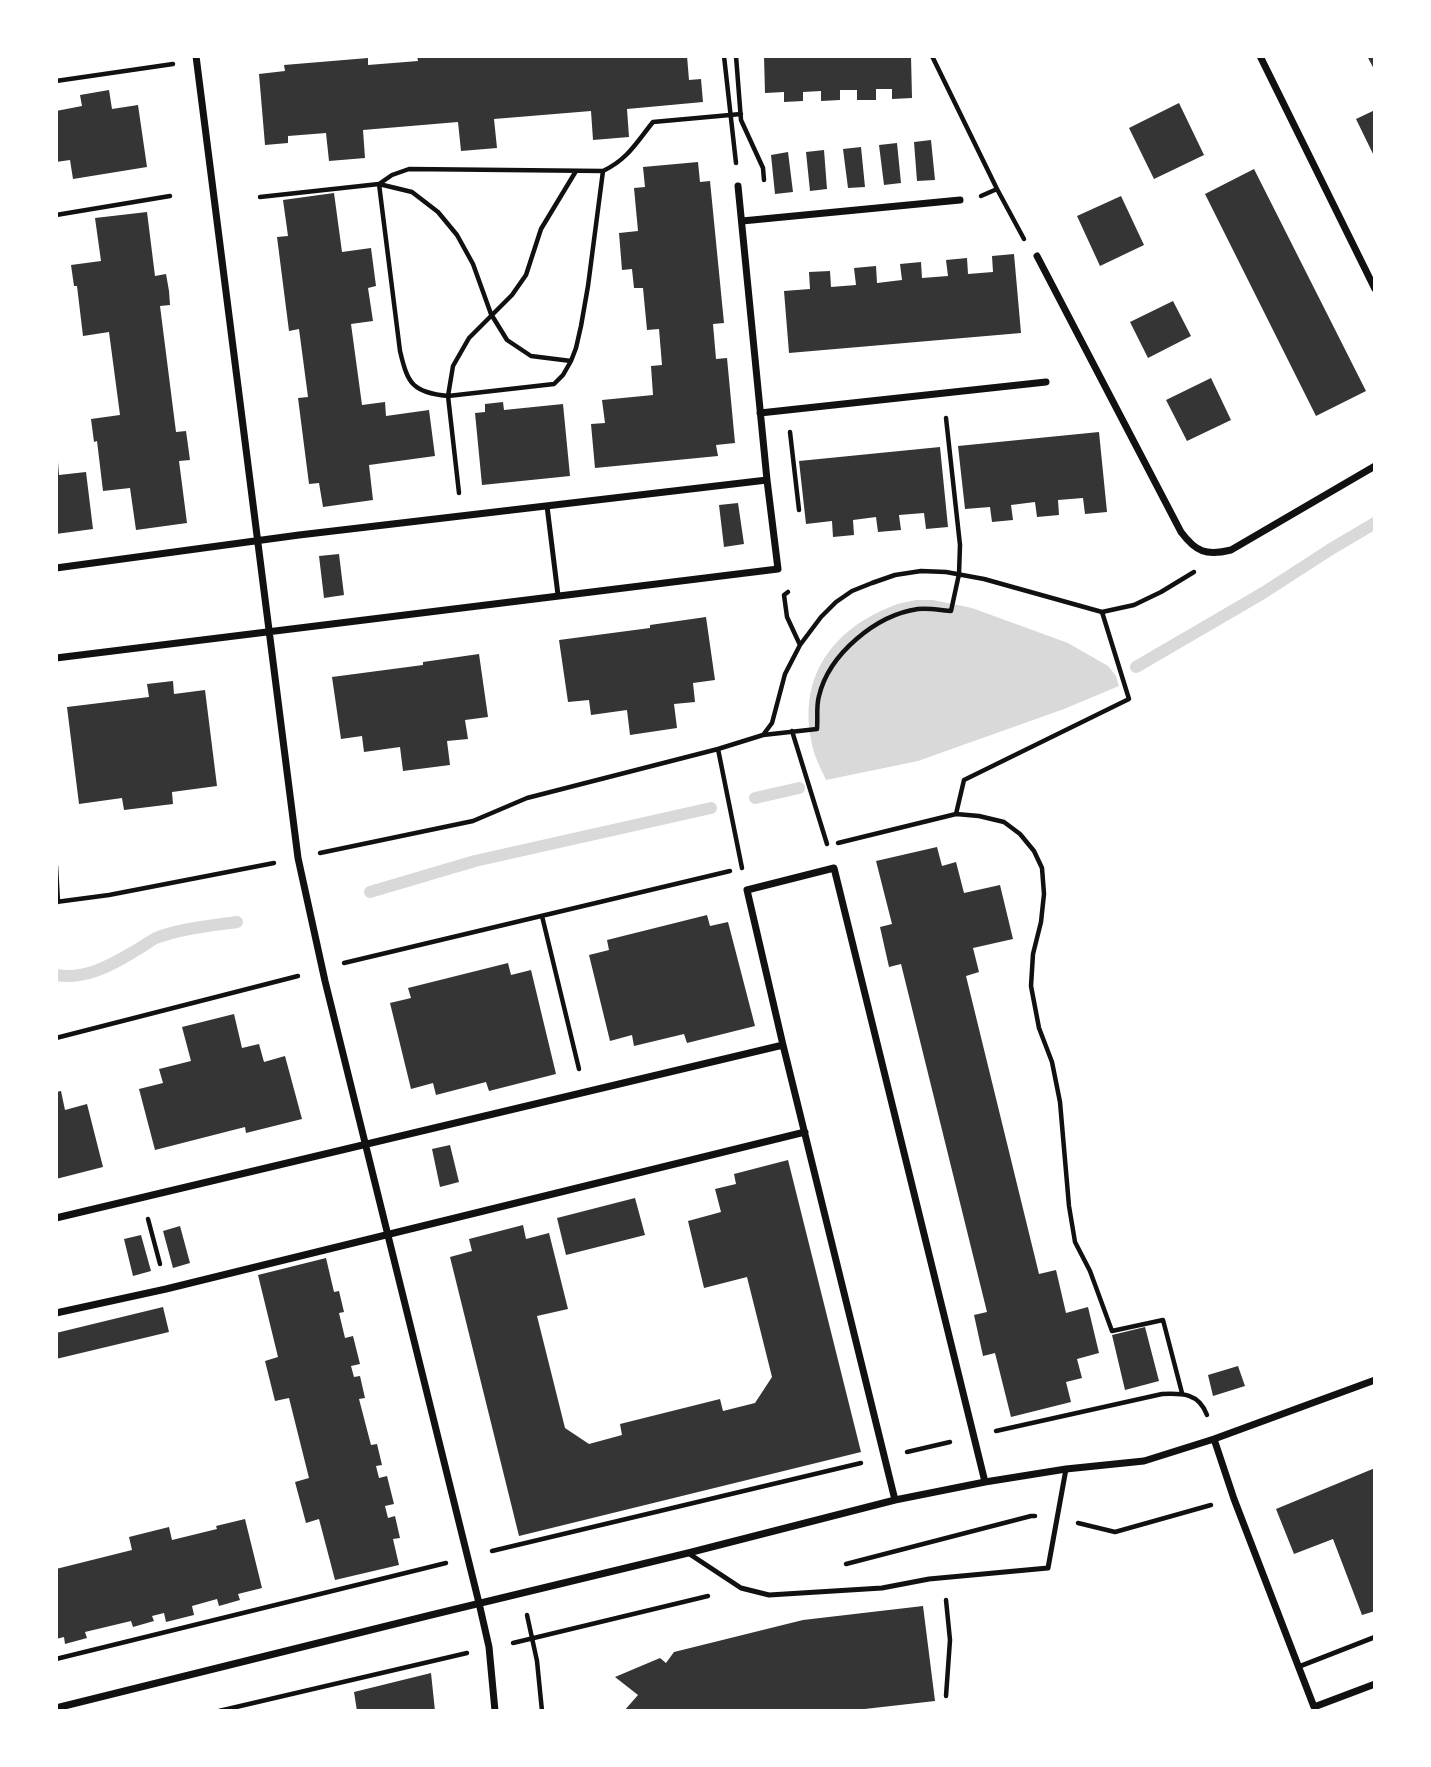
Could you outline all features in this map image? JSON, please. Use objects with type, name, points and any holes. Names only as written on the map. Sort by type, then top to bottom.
[{"type":"street","points":[[1260,56],[1375,289]]},
{"type":"street","points":[[196,58],[298,858],[387,1235],[480,1603],[489,1647],[495,1711]]},
{"type":"street","points":[[56,658],[778,569],[738,186]]},
{"type":"street","points":[[742,221],[960,200]]},
{"type":"street","points":[[1037,256],[1188,542],[1205,552],[1215,554],[1231,550],[1375,466]]},
{"type":"street","points":[[760,412],[1046,382]]},
{"type":"street","points":[[56,568],[256,541],[767,480]]},
{"type":"street","points":[[895,1500],[747,890],[834,868],[985,1482]]},
{"type":"street","points":[[56,1218],[783,1045]]},
{"type":"street","points":[[56,1312],[166,1289],[805,1132]]},
{"type":"street","points":[[56,1708],[895,1500],[1066,1468],[1144,1461],[1214,1439],[1375,1380]]},
{"type":"street","points":[[1214,1439],[1234,1499],[1314,1707],[1375,1684]]},
{"type":"lane","points":[[547,506],[558,595]]},
{"type":"lane","points":[[688,1553],[741,1588],[769,1595],[883,1588],[929,1578],[1048,1568],[1066,1468]]},
{"type":"lane","points":[[1298,1667],[1375,1637]]},
{"type":"path","points":[[724,56],[738,186]]},
{"type":"path","points":[[932,56],[1021,236],[1037,256]]},
{"type":"path","points":[[56,80],[196,58]]},
{"type":"path","points":[[379,184],[392,175],[410,169],[603,171],[616,165],[636,146],[653,122],[741,114]]},
{"type":"path","points":[[461,516],[448,396],[453,366],[469,338],[512,295],[526,275],[541,229],[576,171]]},
{"type":"path","points":[[379,184],[400,351],[406,373],[413,385],[428,394],[448,396],[554,384],[563,375],[576,348],[588,286],[603,171]]},
{"type":"path","points":[[260,197],[379,184],[412,192],[438,212],[457,235],[473,264],[491,314],[507,340],[531,356],[571,361]]},
{"type":"path","points":[[989,193],[997,189]]},
{"type":"path","points":[[56,215],[170,196]]},
{"type":"path","points":[[56,866],[57,902],[109,895],[473,821],[527,798],[718,749],[763,734],[817,729],[819,696],[830,670],[851,642],[896,614],[919,609],[951,611],[960,545],[944,393]]},
{"type":"path","points":[[763,734],[772,723],[785,674],[821,617],[852,591],[872,583],[895,575],[921,571],[958,574],[1102,612],[1134,605],[1231,550]]},
{"type":"path","points":[[956,814],[964,780],[1129,699],[1102,612]]},
{"type":"path","points":[[792,731],[827,845]]},
{"type":"path","points":[[56,1038],[323,969],[743,868],[718,749]]},
{"type":"path","points":[[815,848],[956,814],[1004,822],[1020,834],[1034,851],[1042,868],[1044,894],[1033,954],[1031,986],[1039,1028],[1052,1062],[1060,1102],[1067,1195],[1075,1242],[1090,1270],[1112,1331],[1163,1320],[1182,1393]]},
{"type":"path","points":[[542,916],[585,1093]]},
{"type":"path","points":[[143,1198],[166,1289]]},
{"type":"path","points":[[56,1659],[510,1546],[1161,1394],[1182,1393],[1195,1398],[1206,1410],[1214,1439]]},
{"type":"path","points":[[944,1577],[950,1640],[946,1696]]},
{"type":"path","points":[[522,1593],[537,1661],[542,1711]]},
{"type":"shaded area","points":[[916,600],[933,600],[972,608],[1068,643],[1108,666],[1116,676],[1119,686],[1064,709],[918,761],[826,780],[813,750],[809,716],[810,695],[825,658],[852,628],[893,606]]},
{"type":"building","points":[[417,56],[687,56],[689,80],[701,79],[703,102],[627,109],[629,137],[593,140],[591,111],[494,119],[497,148],[461,151],[458,122],[363,130],[365,158],[329,161],[326,133],[288,136],[288,143],[265,145],[259,74],[285,71],[284,65],[368,58],[368,65],[418,61]]},
{"type":"building","points":[[764,56],[911,56],[912,98],[892,99],[892,89],[876,89],[876,100],[857,100],[857,90],[840,90],[840,100],[821,101],[821,91],[803,92],[803,101],[784,102],[784,92],[765,93]]},
{"type":"building","points":[[1367,56],[1375,56],[1375,71]]},
{"type":"building","points":[[109,90],[112,109],[138,105],[147,167],[73,179],[70,160],[56,162],[56,111],[82,106],[80,95]]},
{"type":"building","points":[[1179,103],[1204,155],[1154,179],[1129,128]]},
{"type":"building","points":[[1375,110],[1375,158],[1356,119]]},
{"type":"building","points":[[931,140],[935,180],[917,181],[914,142]]},
{"type":"building","points":[[897,143],[901,183],[884,185],[879,145]]},
{"type":"building","points":[[861,147],[865,187],[848,188],[843,149]]},
{"type":"building","points":[[824,150],[827,189],[810,191],[806,152]]},
{"type":"building","points":[[788,152],[793,192],[775,194],[771,155]]},
{"type":"building","points":[[698,162],[700,182],[710,181],[724,323],[713,324],[716,359],[727,358],[735,443],[716,445],[718,456],[595,468],[591,424],[605,423],[602,400],[653,395],[651,366],[662,365],[659,329],[647,330],[643,288],[634,288],[632,269],[622,270],[619,233],[638,231],[634,188],[645,187],[643,167]]},
{"type":"building","points":[[1254,169],[1366,391],[1316,416],[1205,194]]},
{"type":"building","points":[[334,193],[342,252],[371,248],[376,286],[368,288],[373,321],[351,324],[362,405],[385,402],[386,416],[429,410],[435,456],[369,465],[373,500],[323,507],[319,483],[309,484],[298,398],[308,397],[299,329],[289,331],[277,237],[288,236],[283,200]]},
{"type":"building","points":[[1121,196],[1144,245],[1100,266],[1077,216]]},
{"type":"building","points":[[147,212],[155,276],[166,274],[169,291],[170,305],[160,306],[176,432],[186,431],[190,460],[179,461],[187,523],[136,530],[130,488],[103,491],[97,441],[94,442],[91,419],[120,415],[109,332],[83,336],[77,286],[74,286],[71,265],[101,261],[95,218]]},
{"type":"building","points":[[1014,254],[1021,333],[789,353],[784,291],[810,289],[809,272],[830,271],[831,287],[856,285],[854,268],[876,266],[877,283],[902,280],[900,264],[921,262],[922,278],[948,276],[946,260],[967,258],[968,274],[993,272],[992,256]]},
{"type":"building","points":[[1173,301],[1191,336],[1148,358],[1130,322]]},
{"type":"building","points":[[1211,378],[1231,420],[1187,441],[1166,400]]},
{"type":"building","points":[[503,402],[504,410],[563,404],[570,476],[482,485],[475,413],[485,412],[485,404]]},
{"type":"building","points":[[1099,432],[1107,512],[1085,514],[1083,498],[1058,500],[1059,515],[1037,517],[1035,502],[1011,505],[1013,520],[992,522],[990,507],[965,509],[958,446]]},
{"type":"building","points":[[940,447],[948,527],[926,529],[924,513],[899,515],[901,530],[878,532],[876,517],[853,520],[854,535],[833,537],[832,521],[806,524],[799,461]]},
{"type":"building","points":[[56,462],[59,475],[86,472],[93,529],[56,534]]},
{"type":"building","points":[[738,503],[744,544],[724,547],[719,505]]},
{"type":"building","points":[[339,554],[344,595],[324,598],[319,556]]},
{"type":"building","points":[[706,617],[715,680],[693,683],[695,702],[674,704],[677,728],[630,735],[627,710],[591,715],[589,700],[568,702],[559,640],[650,628],[650,625]]},
{"type":"building","points":[[479,654],[488,717],[465,720],[468,739],[447,741],[450,765],[403,771],[400,747],[364,752],[362,736],[341,739],[332,677],[423,665],[423,662]]},
{"type":"building","points":[[173,681],[174,694],[205,690],[217,786],[172,792],[173,804],[124,810],[122,798],[79,804],[67,707],[149,697],[147,684]]},
{"type":"building","points":[[937,847],[942,866],[956,862],[964,893],[1000,885],[1013,939],[973,948],[979,972],[966,976],[1039,1274],[1056,1270],[1066,1313],[1088,1307],[1099,1353],[1077,1359],[1082,1378],[1066,1382],[1071,1402],[1011,1417],[995,1353],[983,1356],[974,1315],[987,1312],[901,964],[889,967],[880,927],[892,924],[876,861]]},
{"type":"building","points":[[707,915],[710,926],[728,922],[755,1026],[687,1043],[684,1034],[634,1046],[632,1035],[610,1041],[589,955],[609,950],[607,940]]},
{"type":"building","points":[[508,963],[511,975],[531,970],[556,1074],[489,1091],[486,1082],[436,1095],[433,1083],[411,1089],[390,1003],[411,998],[408,988]]},
{"type":"building","points":[[234,1014],[242,1048],[259,1044],[264,1062],[285,1056],[302,1119],[246,1133],[245,1127],[155,1150],[139,1089],[163,1083],[159,1069],[191,1061],[182,1027]]},
{"type":"building","points":[[61,1091],[65,1110],[87,1104],[103,1167],[56,1179],[56,1092]]},
{"type":"building","points":[[450,1145],[459,1182],[440,1187],[432,1149]]},
{"type":"building","points":[[788,1160],[861,1452],[519,1536],[450,1257],[472,1251],[469,1239],[523,1225],[526,1239],[549,1233],[568,1309],[537,1316],[565,1428],[589,1444],[622,1435],[620,1424],[720,1399],[723,1411],[755,1403],[772,1377],[747,1277],[704,1288],[688,1221],[721,1212],[715,1189],[736,1184],[734,1174]]},
{"type":"building","points":[[635,1198],[645,1235],[566,1255],[557,1218]]},
{"type":"building","points":[[180,1226],[190,1263],[173,1268],[163,1231]]},
{"type":"building","points":[[141,1235],[151,1271],[133,1276],[124,1239]]},
{"type":"building","points":[[326,1258],[334,1292],[339,1291],[344,1312],[339,1313],[345,1338],[353,1336],[360,1364],[351,1366],[354,1377],[360,1376],[365,1398],[359,1399],[371,1445],[377,1444],[382,1465],[376,1466],[379,1478],[387,1476],[394,1504],[385,1506],[388,1518],[395,1516],[400,1538],[393,1539],[399,1565],[335,1580],[319,1519],[306,1523],[295,1482],[309,1478],[289,1398],[275,1401],[265,1361],[278,1357],[258,1275]]},
{"type":"building","points":[[163,1307],[169,1332],[56,1359],[56,1333]]},
{"type":"building","points":[[1145,1327],[1159,1381],[1125,1390],[1112,1335]]},
{"type":"building","points":[[1238,1366],[1245,1386],[1213,1396],[1208,1375]]},
{"type":"building","points":[[1375,1468],[1375,1611],[1362,1615],[1333,1539],[1294,1554],[1276,1509]]},
{"type":"building","points":[[245,1519],[262,1588],[238,1594],[240,1600],[219,1606],[217,1599],[192,1606],[194,1615],[166,1622],[164,1613],[152,1616],[154,1621],[133,1627],[131,1621],[85,1632],[87,1638],[65,1644],[64,1637],[56,1639],[56,1569],[132,1550],[129,1537],[169,1527],[172,1540]]},
{"type":"building","points":[[923,1606],[935,1701],[847,1711],[624,1711],[638,1695],[615,1677],[660,1658],[666,1663],[674,1652],[803,1620]]},
{"type":"building","points":[[431,1673],[435,1711],[357,1711],[354,1692]]},
{"type":"waterway","points":[[1136,667],[1263,593],[1375,523]]},
{"type":"waterway","points":[[755,798],[799,788]]},
{"type":"waterway","points":[[370,892],[475,861],[711,808]]},
{"type":"waterway","points":[[56,975],[87,974],[115,962],[156,938],[237,922]]}]
